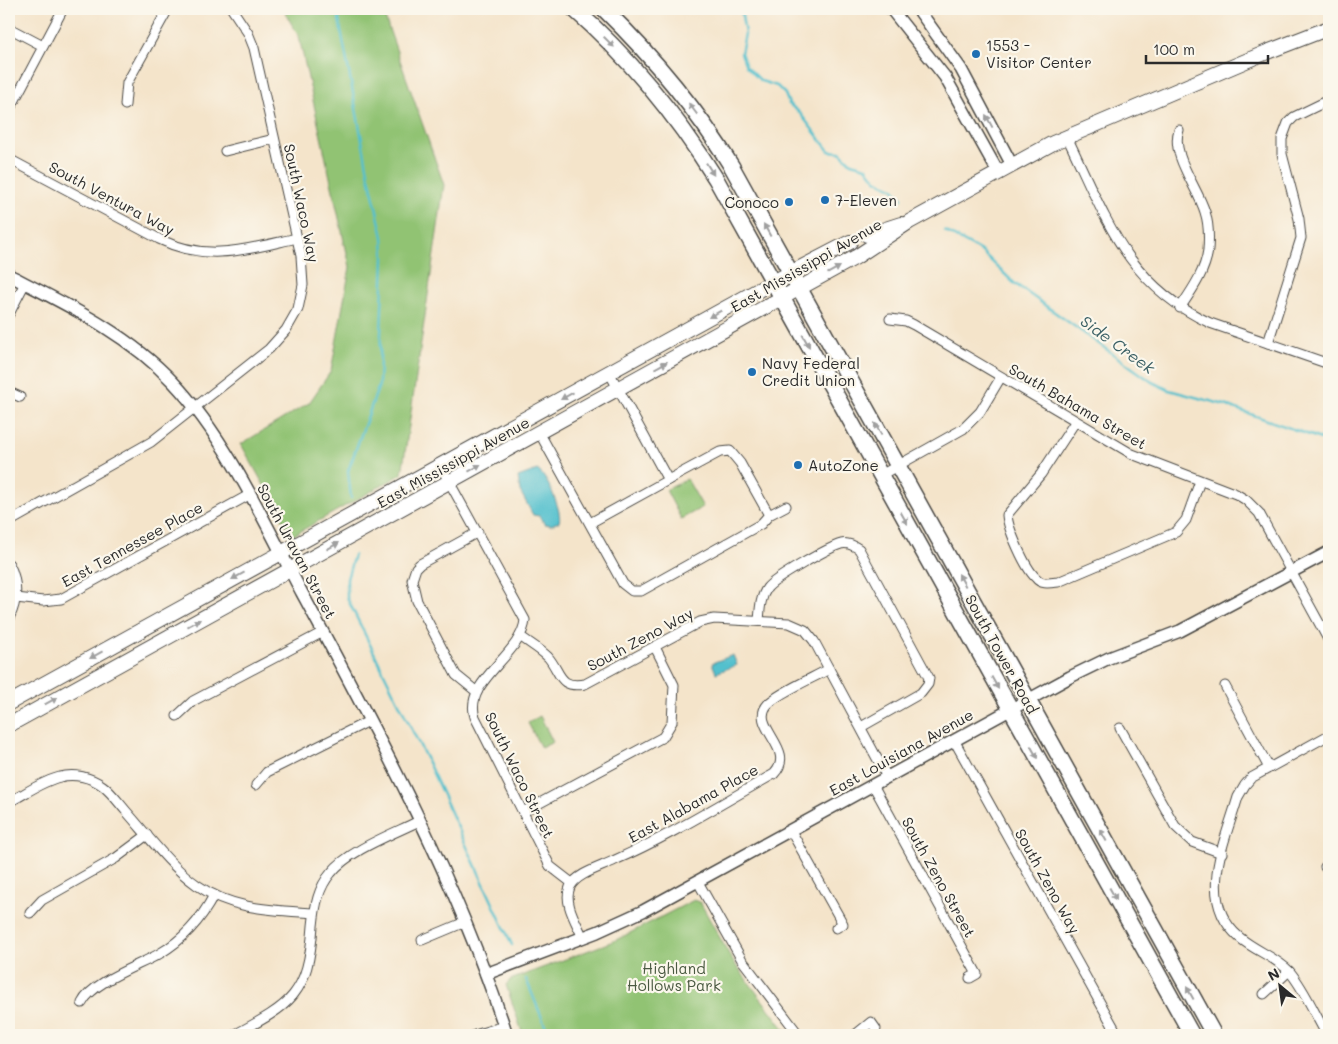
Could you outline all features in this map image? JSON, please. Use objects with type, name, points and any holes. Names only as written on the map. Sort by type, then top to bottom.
[{"type":"main road","points":[[574,9],[614,46],[662,101],[679,112],[705,148],[721,149]]},
{"type":"main road","name":"South Tower Road","points":[[604,9],[670,78],[721,149],[1214,1035]]},
{"type":"main road","name":"East Mississippi Avenue","points":[[9,725],[872,248],[908,222],[1012,164],[1067,137],[1329,28]]},
{"type":"main road","name":"South Tower Road","points":[[662,101],[716,178],[1192,1035]]},
{"type":"main road","name":"East Mississippi Avenue","points":[[867,235],[908,222]]},
{"type":"main road","name":"East Mississippi Avenue","points":[[9,703],[791,272],[850,242]]},
{"type":"street","points":[[9,111],[63,9]]},
{"type":"street","points":[[125,105],[127,83],[168,9]]},
{"type":"street","name":"South Waco Way","points":[[9,522],[138,450],[268,349],[291,322],[298,309],[303,285],[303,271],[297,238],[254,48],[248,33],[232,9]]},
{"type":"street","points":[[891,9],[949,83],[998,172]]},
{"type":"street","points":[[901,21],[917,9],[934,30],[963,72],[1012,164]]},
{"type":"street","points":[[9,28],[43,46]]},
{"type":"street","points":[[918,42],[934,30]]},
{"type":"street","points":[[1268,343],[1301,238],[1300,219],[1282,154],[1284,131],[1294,117],[1329,100]]},
{"type":"street","points":[[1179,130],[1177,146],[1205,212],[1209,236],[1204,264],[1180,308]]},
{"type":"street","points":[[1067,137],[1128,258],[1152,286],[1180,308],[1210,323],[1329,364]]},
{"type":"street","name":"South Waco Way","points":[[224,151],[274,139]]},
{"type":"street","name":"South Ventura Way","points":[[9,159],[164,242],[205,258],[297,238]]},
{"type":"street","name":"East Mississippi Avenue","points":[[850,242],[867,235]]},
{"type":"street","name":"South Uravan Street","points":[[9,275],[113,331],[159,368],[195,407],[218,439],[370,721],[419,821],[465,922],[506,1030]]},
{"type":"street","points":[[9,314],[25,283]]},
{"type":"street","name":"South Bahama Street","points":[[890,319],[914,324],[1075,422],[1132,454],[1236,494],[1253,506],[1329,641]]},
{"type":"street","points":[[609,372],[668,480]]},
{"type":"street","points":[[881,475],[963,429],[980,412],[1001,377]]},
{"type":"street","points":[[9,392],[20,397]]},
{"type":"street","points":[[1075,422],[1041,474],[1008,515],[1011,533],[1027,564],[1036,579],[1045,584],[1058,582],[1176,532],[1186,520],[1200,481]]},
{"type":"street","points":[[540,432],[624,584],[632,592],[641,591],[761,524],[769,515],[786,506]]},
{"type":"street","points":[[590,522],[720,452],[730,452],[740,463],[769,515]]},
{"type":"street","points":[[440,465],[478,532],[523,614],[524,626],[520,636],[477,692],[456,676],[417,601],[412,580],[420,564],[478,532]]},
{"type":"street","name":"East Tennessee Place","points":[[16,598],[43,601],[61,599],[249,495]]},
{"type":"street","points":[[759,621],[763,596],[767,588],[777,579],[840,544],[853,545],[859,549],[929,678],[926,689],[921,693],[860,727]]},
{"type":"street","name":"East Louisiana Avenue","points":[[486,974],[583,938],[644,911],[1010,709],[1098,663],[1180,632],[1329,552]]},
{"type":"street","points":[[9,564],[15,581],[16,598],[9,618]]},
{"type":"street","name":"South Zeno Way","points":[[520,636],[547,657],[559,677],[565,682],[578,686],[700,622],[714,619],[789,623],[805,630],[814,641],[887,777]]},
{"type":"street","points":[[177,716],[193,701],[323,632]]},
{"type":"street","points":[[523,812],[663,737],[672,722],[674,685],[655,647]]},
{"type":"street","name":"East Alabama Place","points":[[572,883],[584,875],[642,848],[774,774],[778,770],[781,757],[764,722],[764,710],[771,701],[829,669]]},
{"type":"street","points":[[1225,686],[1269,768]]},
{"type":"street","name":"South Waco Street","points":[[477,692],[472,706],[475,717],[550,866],[572,883]]},
{"type":"street","points":[[256,785],[267,772],[370,721]]},
{"type":"street","points":[[1120,728],[1175,826],[1192,842],[1222,853]]},
{"type":"street","points":[[1327,1035],[1300,986],[1289,971],[1239,937],[1222,915],[1215,884],[1222,853],[1241,790],[1251,778],[1329,735]]},
{"type":"street","name":"South Zeno Way","points":[[954,740],[1118,1035]]},
{"type":"street","points":[[9,802],[51,780],[67,776],[93,780],[110,793],[187,878],[214,895],[255,908],[314,913]]},
{"type":"street","name":"South Zeno Street","points":[[873,786],[977,974],[970,978]]},
{"type":"street","points":[[234,1035],[273,1014],[298,990],[308,967],[314,913],[324,881],[339,864],[419,821]]},
{"type":"street","points":[[791,831],[843,924],[836,928]]},
{"type":"street","points":[[30,913],[42,900],[116,858],[147,835]]},
{"type":"street","points":[[698,882],[742,960],[799,1035]]},
{"type":"street","points":[[572,883],[568,897],[569,904],[583,938]]},
{"type":"street","points":[[82,1003],[93,990],[172,945],[194,926],[214,895]]},
{"type":"street","points":[[422,940],[465,922]]},
{"type":"street","points":[[1264,994],[1289,971]]},
{"type":"street","points":[[855,1035],[871,1022],[876,1029]]},
{"type":"street","points":[[475,1035],[506,1030]]},
{"type":"green space","points":[[283,9],[382,9],[444,185],[402,474],[292,536],[241,444],[309,403],[331,371],[350,267],[345,244],[343,244],[344,241],[299,37]]},
{"type":"green space","points":[[687,479],[703,507],[681,519],[666,490]]},
{"type":"green space","points":[[540,716],[553,742],[541,748],[528,723]]},
{"type":"green space","name":"Highland Hollows Park","points":[[694,900],[700,902],[734,963],[789,1035],[523,1035],[506,985],[510,980],[616,940]]},
{"type":"water","points":[[537,470],[549,486],[559,511],[559,522],[551,525],[545,524],[539,516],[533,515],[520,491],[518,477]]},
{"type":"water","points":[[733,655],[737,665],[716,673],[712,663]]},
{"type":"waterway","points":[[337,9],[369,177],[383,237],[384,257],[379,385],[348,471],[351,498]]},
{"type":"waterway","name":"Side Creek","points":[[741,9],[745,34],[741,53],[746,66],[761,81],[777,86],[785,94],[789,104],[799,112],[829,151],[840,152],[851,163],[866,167],[876,180],[894,189],[902,199]]},
{"type":"waterway","name":"Side Creek","points":[[945,231],[981,251],[1014,283],[1152,382],[1169,390],[1225,405],[1329,442]]},
{"type":"waterway","points":[[354,555],[347,579],[347,598],[426,758],[512,945]]},
{"type":"waterway","points":[[526,979],[549,1035]]},
{"type":"place","name":"1553 - Visitor Center","points":[[976,54]]},
{"type":"place","name":"7-Eleven","points":[[825,200]]},
{"type":"place","name":"Conoco","points":[[789,202]]},
{"type":"place","name":"Navy Federal Credit Union","points":[[752,372]]},
{"type":"place","name":"AutoZone","points":[[798,465]]}]
